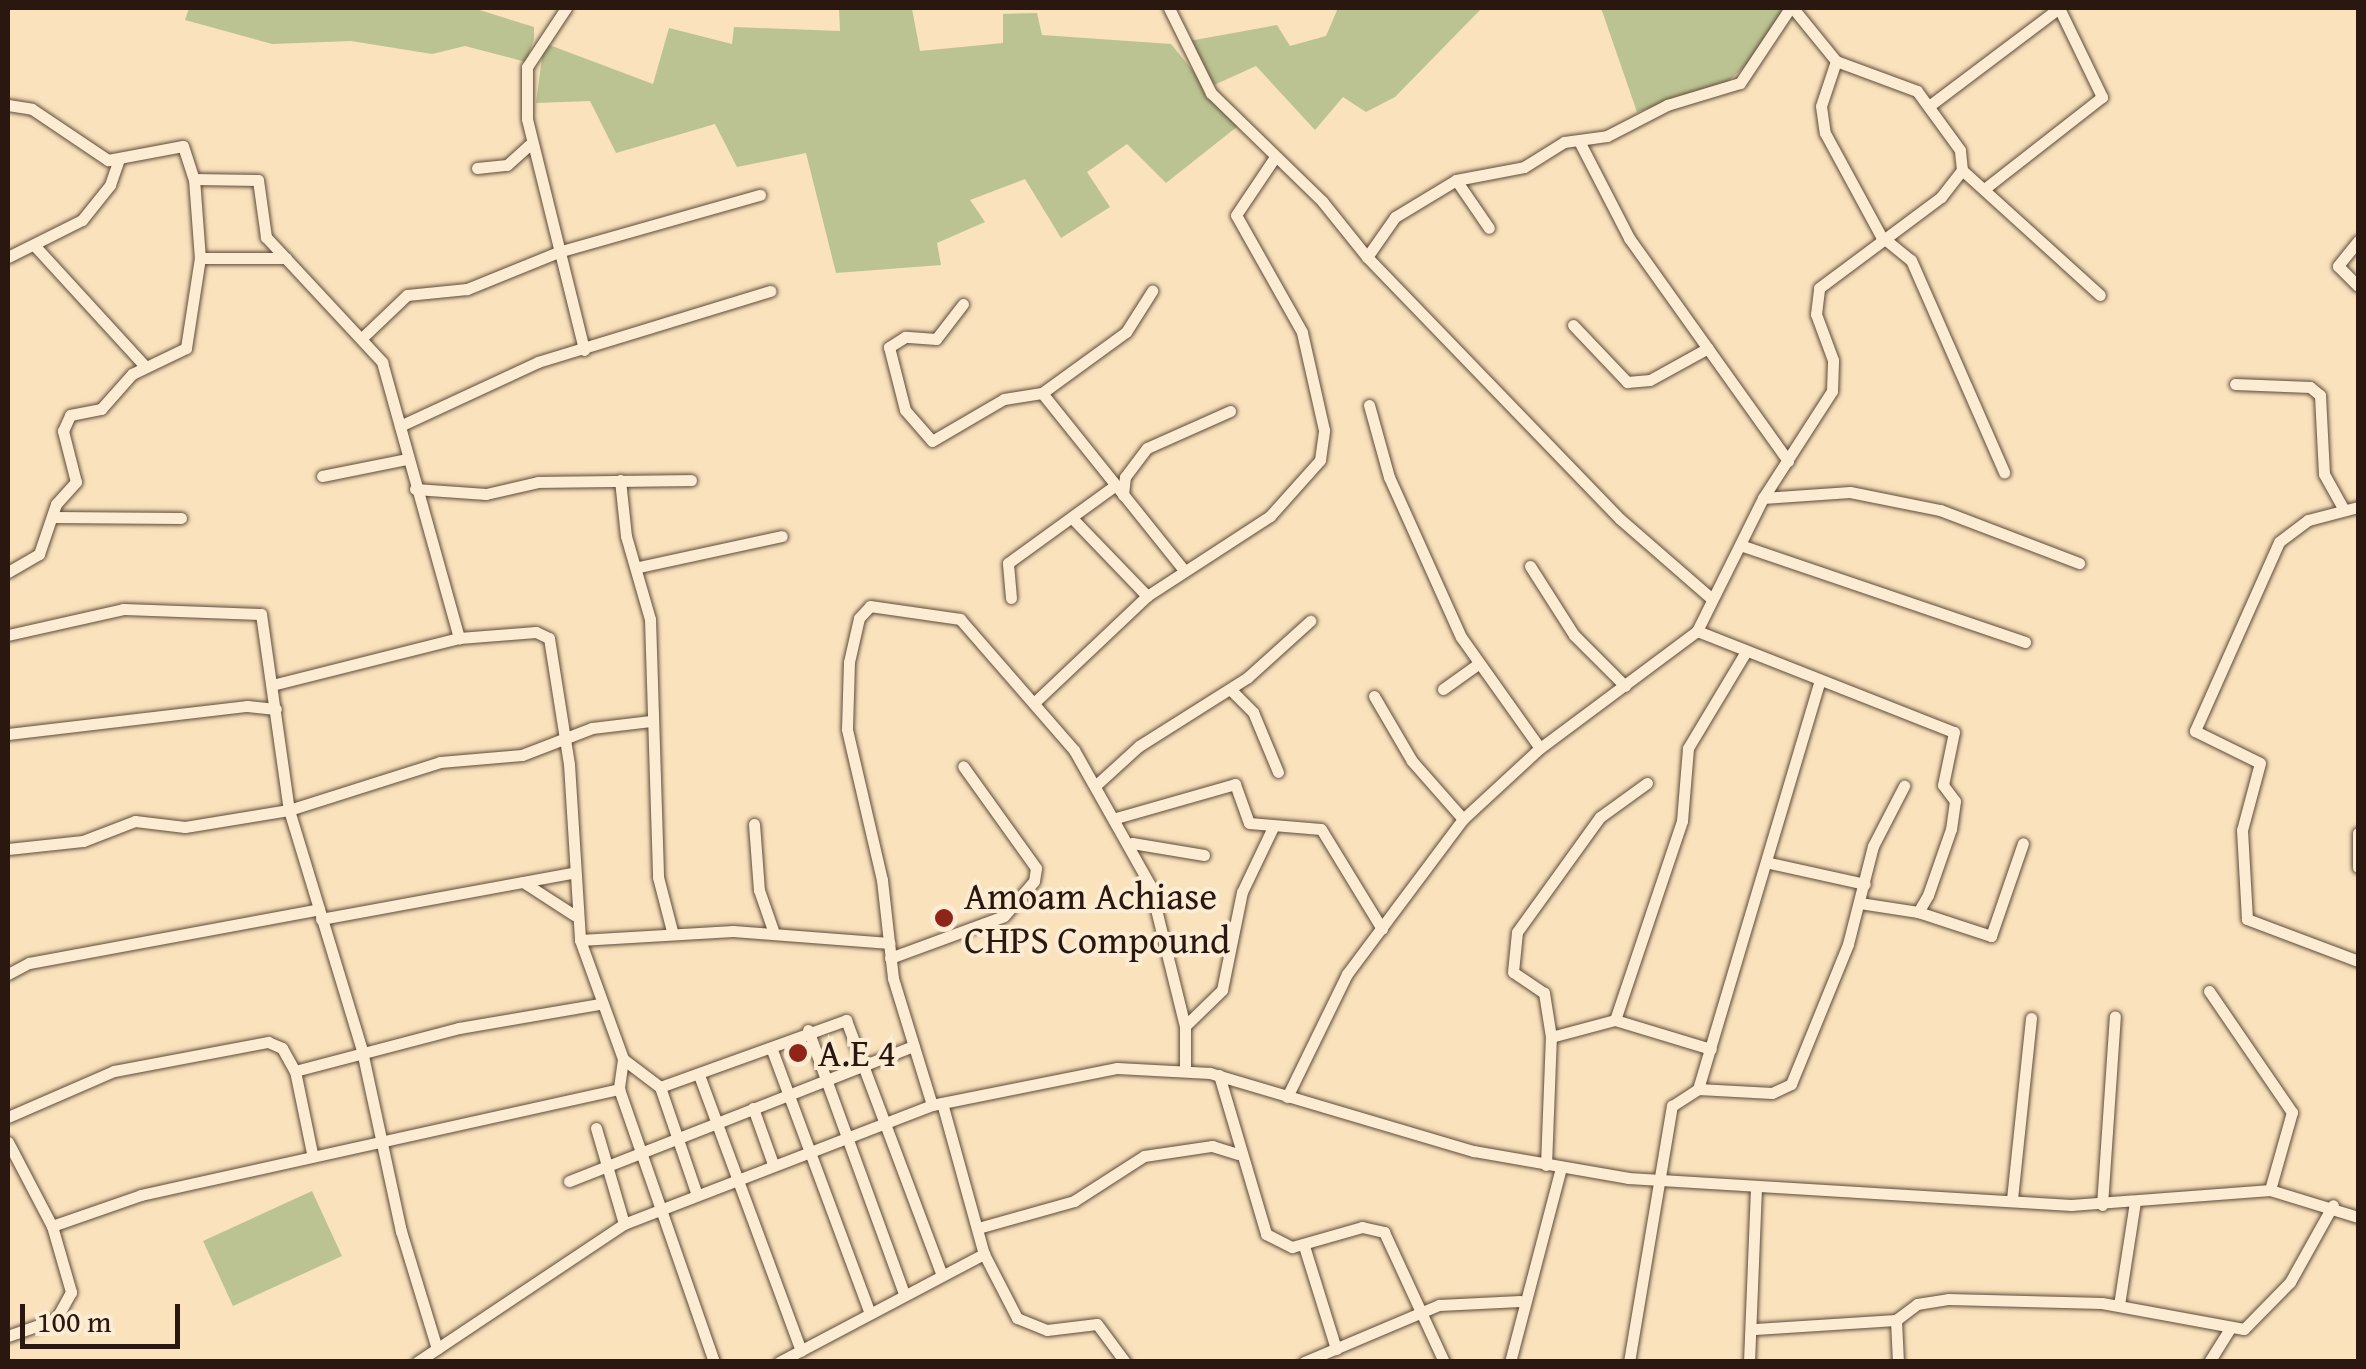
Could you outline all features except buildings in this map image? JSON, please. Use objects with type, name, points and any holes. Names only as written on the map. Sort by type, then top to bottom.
[{"type":"street","points":[[566,8],[527,68],[529,145],[584,350]]},
{"type":"street","points":[[1170,8],[1212,93],[1620,519],[1712,599]]},
{"type":"street","points":[[1287,1096],[1347,974],[1462,819],[1540,748],[1697,631],[1743,546],[1763,498],[1836,377],[1816,314],[1818,288],[1880,236],[1941,197],[1962,170],[1960,150],[1905,80],[1836,61],[1791,8],[1740,83],[1579,140],[1524,166],[1456,180],[1395,217],[1366,257]]},
{"type":"street","points":[[1929,106],[2059,8],[2102,97],[1988,186]]},
{"type":"street","points":[[1836,61],[1822,120],[1880,236],[1911,260],[2004,472]]},
{"type":"street","points":[[8,572],[39,554],[52,517],[78,474],[65,445],[66,420],[101,409],[145,366],[178,354],[191,339],[200,258],[194,179],[183,146],[108,160],[9,101]]},
{"type":"street","points":[[1579,140],[1629,238],[1788,461]]},
{"type":"street","points":[[477,168],[507,166],[529,145]]},
{"type":"street","points":[[1037,700],[1147,596],[1270,516],[1302,487],[1326,446],[1302,332],[1236,215],[1275,156]]},
{"type":"street","points":[[8,256],[82,220],[110,185],[119,159]]},
{"type":"street","points":[[1962,170],[1988,186],[2100,294]]},
{"type":"street","points":[[194,179],[254,175],[262,186],[263,231],[364,336],[382,362],[459,638]]},
{"type":"street","points":[[1456,180],[1488,228]]},
{"type":"street","points":[[364,336],[407,295],[467,289],[558,252],[760,195]]},
{"type":"street","points":[[2358,241],[2338,266],[2358,286]]},
{"type":"street","points":[[34,245],[145,366]]},
{"type":"street","points":[[200,258],[286,258]]},
{"type":"street","points":[[400,426],[584,350],[770,290]]},
{"type":"street","points":[[963,304],[936,339],[905,337],[889,347],[898,394],[924,435],[942,440],[1004,399],[1042,393],[1126,332],[1152,291]]},
{"type":"street","points":[[1573,325],[1627,382],[1650,380],[1708,348]]},
{"type":"street","points":[[2235,384],[2310,386],[2320,395],[2324,474],[2344,510]]},
{"type":"street","points":[[1042,393],[1182,570]]},
{"type":"street","points":[[1369,405],[1398,498],[1478,664],[1540,748]]},
{"type":"street","points":[[1011,598],[1004,567],[1118,491],[1147,448],[1230,412]]},
{"type":"street","points":[[322,476],[407,459]]},
{"type":"street","points":[[620,480],[626,536],[639,567],[650,619],[658,877],[672,931]]},
{"type":"street","points":[[415,489],[500,494],[538,482],[690,480]]},
{"type":"street","points":[[1763,498],[1850,492],[1922,506],[2079,563]]},
{"type":"street","points":[[2358,507],[2308,520],[2279,542],[2194,731],[2260,764],[2242,830],[2247,919],[2358,961]]},
{"type":"street","points":[[52,517],[181,518]]},
{"type":"street","points":[[1073,519],[1147,596]]},
{"type":"street","points":[[639,567],[782,536]]},
{"type":"street","points":[[1743,546],[2025,642]]},
{"type":"street","points":[[1530,566],[1574,635],[1625,686]]},
{"type":"street","points":[[8,635],[123,609],[258,611],[276,684],[290,810],[362,1051],[380,1139],[437,1348]]},
{"type":"street","points":[[1126,1362],[1094,1323],[1047,1330],[1022,1323],[984,1254],[937,1104],[913,1046],[890,958],[848,729],[846,682],[862,610],[956,617],[1037,700],[1132,843],[1185,1026],[1185,1069]]},
{"type":"street","points":[[1094,786],[1139,746],[1230,689],[1310,621]]},
{"type":"street","points":[[1697,631],[1745,654],[1954,732],[1943,785],[1954,801],[1952,830],[1918,912]]},
{"type":"street","points":[[276,684],[459,638],[546,635],[562,740],[574,915],[600,1004],[622,1059],[618,1089],[664,1208],[714,1362]]},
{"type":"street","points":[[1614,1020],[1682,820],[1688,748],[1745,654]]},
{"type":"street","points":[[1444,689],[1478,664]]},
{"type":"street","points":[[1698,1089],[1770,863],[1820,681]]},
{"type":"street","points":[[1230,689],[1253,712],[1278,772]]},
{"type":"street","points":[[1374,696],[1412,761],[1462,819]]},
{"type":"street","points":[[8,734],[248,706],[276,710]]},
{"type":"street","points":[[8,849],[82,841],[135,821],[185,827],[290,810],[440,762],[522,754],[562,740],[651,721]]},
{"type":"street","points":[[890,958],[1004,916],[1034,881],[1036,868],[963,766]]},
{"type":"street","points":[[1546,1165],[1551,1037],[1544,993],[1512,972],[1524,914],[1600,818],[1647,783]]},
{"type":"street","points":[[1116,818],[1235,784],[1248,821],[1273,827],[1320,829],[1382,929]]},
{"type":"street","points":[[1628,1362],[1672,1106],[1698,1089],[1772,1094],[1791,1084],[1860,903],[1873,846],[1904,786]]},
{"type":"street","points":[[754,824],[760,890],[774,932]]},
{"type":"street","points":[[1185,1026],[1222,990],[1242,892],[1273,827]]},
{"type":"street","points":[[2358,833],[2358,867]]},
{"type":"street","points":[[1860,903],[1918,912],[1992,936],[2023,842]]},
{"type":"street","points":[[1132,843],[1204,855]]},
{"type":"street","points":[[1770,863],[1865,884]]},
{"type":"street","points":[[8,974],[29,963],[571,874]]},
{"type":"street","points":[[519,880],[574,915]]},
{"type":"street","points":[[580,940],[672,931],[774,932],[890,943]]},
{"type":"street","points":[[2210,991],[2292,1112],[2270,1190]]},
{"type":"street","points":[[296,1071],[362,1051],[600,1004]]},
{"type":"street","points":[[2102,1205],[2114,1016]]},
{"type":"street","points":[[2012,1199],[2031,1018]]},
{"type":"street","points":[[660,1087],[772,1050],[808,1030],[846,1020],[941,1273]]},
{"type":"street","points":[[1551,1037],[1614,1020],[1711,1049]]},
{"type":"street","points":[[808,1030],[903,1291]]},
{"type":"street","points":[[8,1116],[114,1071],[256,1042],[282,1048],[296,1071],[312,1154]]},
{"type":"street","points":[[568,1180],[608,1168],[861,1062],[913,1046]]},
{"type":"street","points":[[772,1050],[869,1312]]},
{"type":"street","points":[[622,1059],[660,1087],[697,1195]]},
{"type":"street","points":[[418,1362],[624,1224],[811,1149],[937,1104],[1078,1074],[1185,1069],[1219,1075],[1546,1165],[1659,1182],[1756,1191],[2102,1205],[2270,1190],[2334,1205],[2358,1216]]},
{"type":"street","points":[[699,1075],[800,1351]]},
{"type":"street","points":[[1219,1075],[1238,1154],[1266,1234],[1304,1246],[1376,1228],[1393,1243],[1425,1310],[1444,1362]]},
{"type":"street","points":[[52,1226],[141,1195],[618,1089]]},
{"type":"street","points":[[752,1108],[773,1164]]},
{"type":"street","points":[[596,1128],[624,1224]]},
{"type":"street","points":[[8,1142],[52,1226],[69,1305],[56,1319],[8,1336]]},
{"type":"street","points":[[978,1228],[1074,1202],[1144,1156],[1212,1146],[1238,1154]]},
{"type":"street","points":[[1510,1362],[1520,1301],[1562,1168]]},
{"type":"street","points":[[1749,1362],[1755,1329],[1756,1191]]},
{"type":"street","points":[[2118,1306],[2134,1202]]},
{"type":"street","points":[[1755,1329],[1896,1320],[1917,1304],[1948,1298],[2118,1306],[2230,1328],[2248,1327],[2290,1282],[2334,1205]]},
{"type":"street","points":[[1304,1246],[1336,1349]]},
{"type":"street","points":[[779,1362],[903,1291],[984,1254]]},
{"type":"street","points":[[1304,1362],[1456,1300],[1520,1301]]},
{"type":"street","points":[[1896,1320],[1898,1362]]},
{"type":"street","points":[[2208,1362],[2230,1328]]},
{"type":"green space","points":[[189,8],[473,8],[534,27],[534,39],[526,62],[465,46],[432,54],[351,41],[272,44],[185,20]]},
{"type":"green space","points":[[839,8],[912,9],[920,51],[1003,43],[1003,14],[1037,13],[1042,35],[1171,44],[1238,126],[1166,183],[1127,144],[1087,172],[1110,207],[1061,238],[1025,179],[970,200],[985,222],[937,243],[941,265],[836,273],[806,153],[737,167],[715,124],[616,153],[590,101],[536,103],[544,43],[653,84],[669,28],[732,44],[734,27],[840,31]]},
{"type":"green space","points":[[1338,8],[1482,8],[1395,97],[1366,112],[1343,97],[1315,130],[1256,66],[1214,85],[1189,41],[1277,25],[1290,46],[1326,36]]},
{"type":"green space","points":[[1601,8],[1786,8],[1752,60],[1723,86],[1637,112]]},
{"type":"green space","points":[[312,1191],[342,1256],[233,1306],[203,1241]]},
{"type":"place","name":"Amoam Achiase CHPS Compound","points":[[944,918]]},
{"type":"place","name":"A.E 4","points":[[798,1053]]}]
